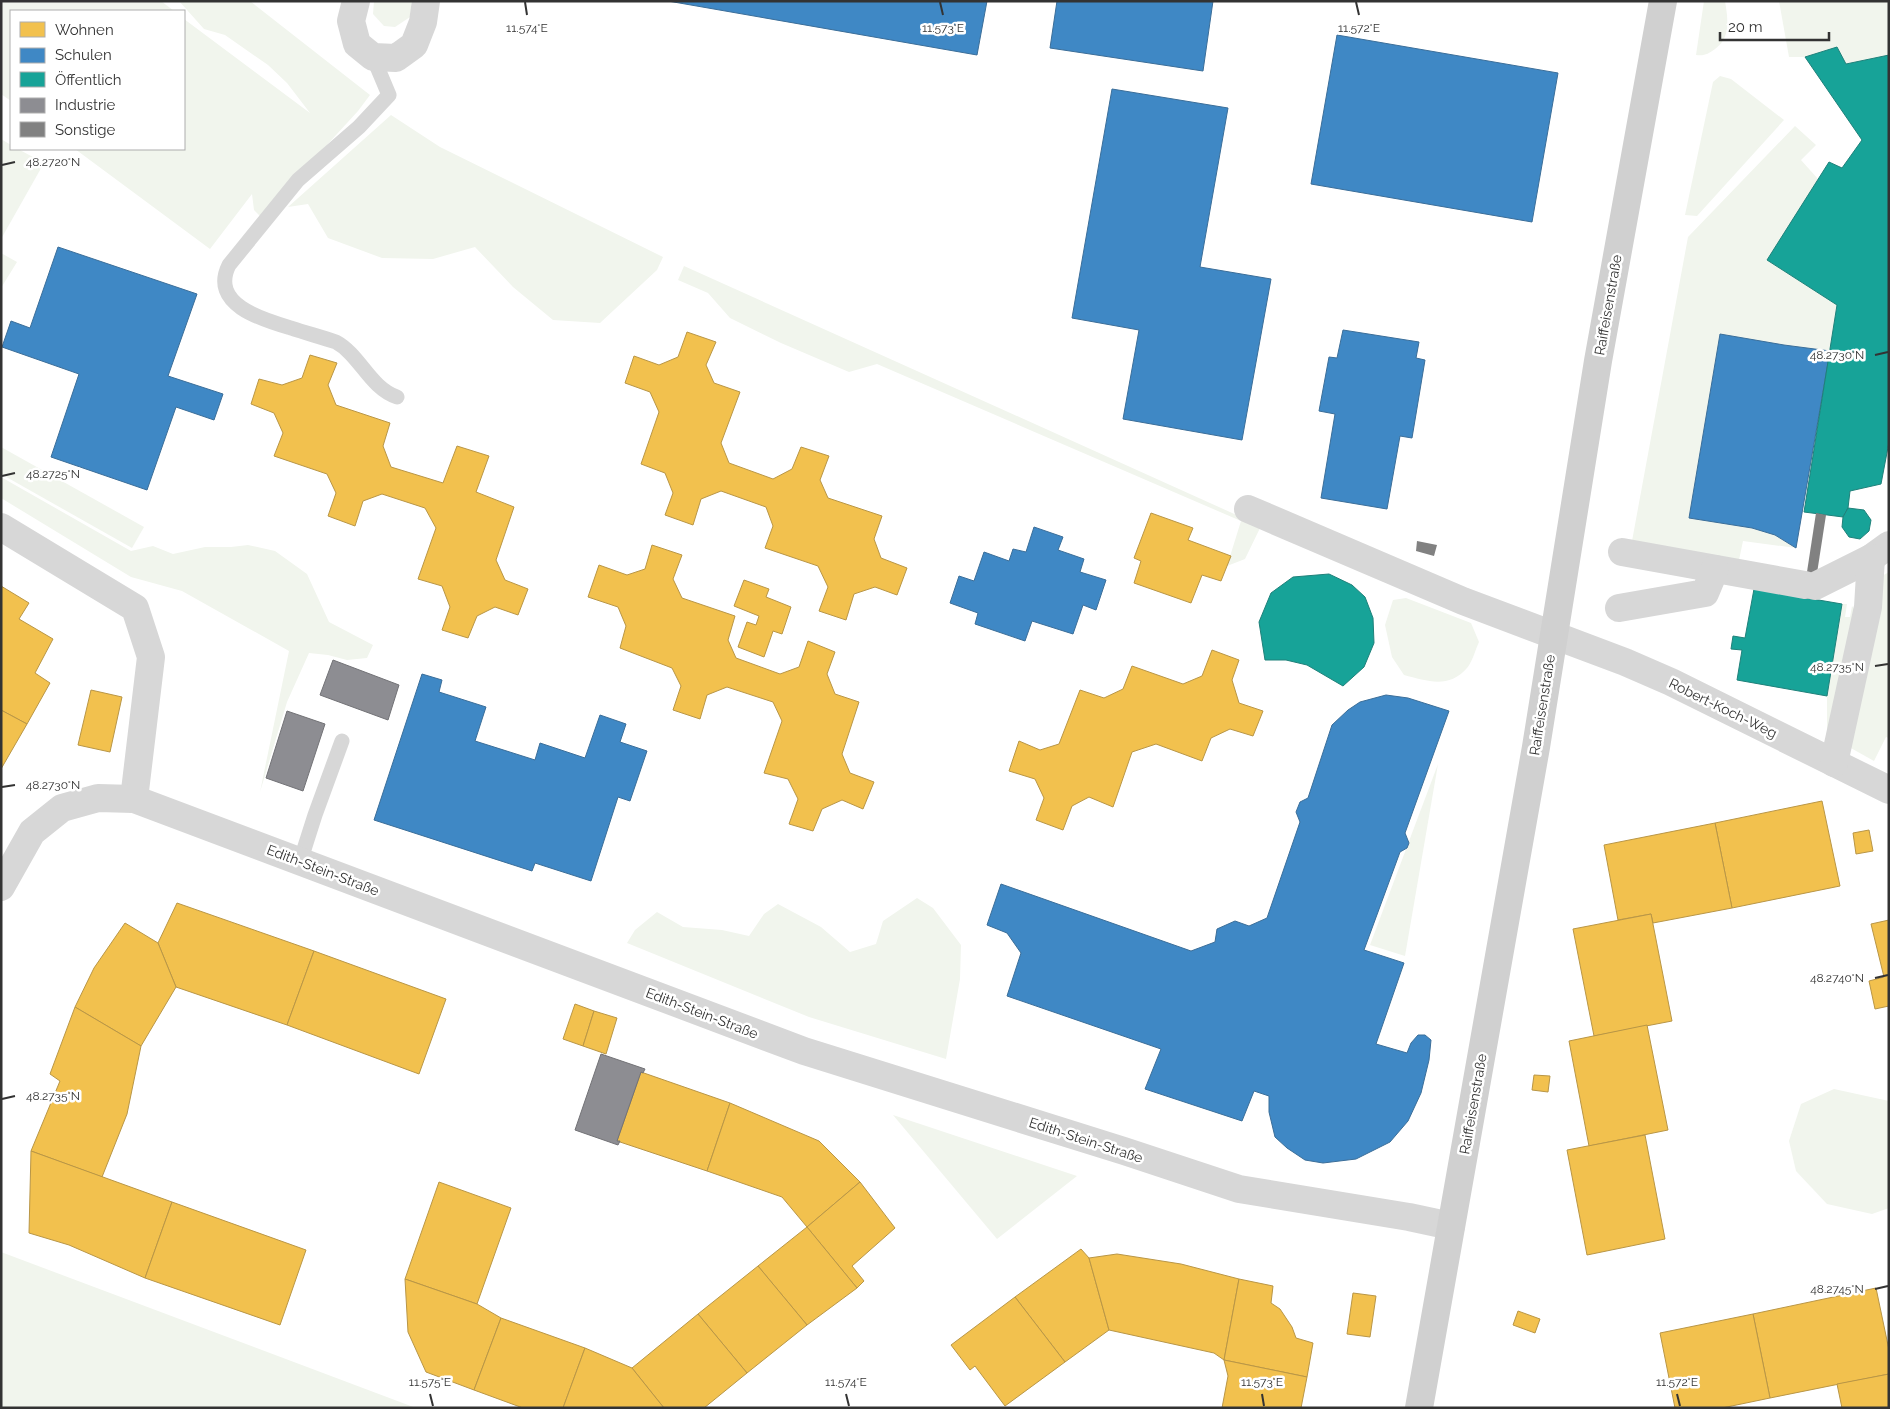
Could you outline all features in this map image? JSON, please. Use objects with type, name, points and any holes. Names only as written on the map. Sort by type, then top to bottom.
[{"type":"street","points":[[356,1],[351,21],[357,44],[373,57],[396,58],[414,45],[423,22],[426,1]]},
{"type":"street","name":"Raiffeisenstraße","points":[[1419,1408],[1536,747],[1598,361],[1663,1]]},
{"type":"street","name":"Robert-Koch-Weg","points":[[1248,509],[1463,601],[1671,682],[1889,790]]},
{"type":"street","points":[[1,527],[135,608],[151,657],[134,799]]},
{"type":"street","points":[[1622,552],[1810,585],[1880,552]]},
{"type":"street","points":[[1834,763],[1880,552]]},
{"type":"street","points":[[1619,608],[1706,593],[1715,569]]},
{"type":"street","name":"Edith-Stein-Straße","points":[[1,887],[32,832],[62,808],[98,798],[134,799],[804,1051],[1239,1189],[1451,1226]]},
{"type":"lane","points":[[373,57],[389,95],[360,126],[298,180],[228,265],[224,279],[227,292],[239,307],[259,318],[336,342],[344,347],[380,387],[397,397]]},
{"type":"lane","points":[[300,862],[342,742]]},
{"type":"shaded area","points":[[1,1],[161,1],[173,10],[10,10],[10,100],[1,94]]},
{"type":"shaded area","points":[[179,1],[250,1],[370,95],[358,111],[261,217],[254,210],[252,194],[210,249],[76,150],[185,150],[185,20],[310,113],[287,83],[268,65],[225,35],[204,29]]},
{"type":"shaded area","points":[[374,1],[412,1],[410,17],[395,27],[384,26],[373,14]]},
{"type":"shaded area","points":[[1704,1],[1725,1],[1727,28],[1720,45],[1706,54],[1696,55]]},
{"type":"shaded area","points":[[1779,1],[1889,1],[1889,55],[1846,64],[1837,47],[1805,57],[1789,57]]},
{"type":"shaded area","points":[[1720,76],[1731,79],[1784,120],[1697,216],[1685,215],[1713,82]]},
{"type":"shaded area","points":[[391,115],[440,147],[663,257],[657,270],[600,323],[553,320],[513,287],[475,247],[433,259],[382,258],[328,238],[308,204],[288,207]]},
{"type":"shaded area","points":[[1795,126],[1816,145],[1801,160],[1818,179],[1768,260],[1837,305],[1830,351],[1720,334],[1689,518],[1752,528],[1775,535],[1796,548],[1743,541],[1739,560],[1632,541],[1688,237]]},
{"type":"shaded area","points":[[1,139],[10,144],[10,150],[20,150],[44,163],[1,239]]},
{"type":"shaded area","points":[[1,253],[17,262],[1,288]]},
{"type":"shaded area","points":[[684,266],[1261,526],[1245,559],[1227,566],[1241,521],[877,364],[849,372],[781,343],[730,318],[708,293],[678,280]]},
{"type":"shaded area","points":[[1,447],[144,527],[132,548],[1,474]]},
{"type":"shaded area","points":[[1,477],[131,551],[153,546],[173,554],[205,547],[248,545],[275,551],[307,574],[329,622],[373,645],[367,658],[347,660],[309,653],[287,702],[260,792],[289,651],[182,591],[131,577],[1,498]]},
{"type":"shaded area","points":[[1889,572],[1889,738],[1886,737],[1874,761],[1849,747],[1882,576]]},
{"type":"shaded area","points":[[1406,598],[1471,623],[1479,642],[1469,665],[1460,675],[1453,679],[1437,682],[1404,675],[1392,657],[1385,625],[1393,600]]},
{"type":"shaded area","points":[[1842,604],[1847,604],[1845,617],[1850,617],[1852,606],[1856,612],[1827,738],[1827,696]]},
{"type":"shaded area","points":[[1438,764],[1405,956],[1370,945]]},
{"type":"shaded area","points":[[917,898],[933,908],[961,945],[960,979],[946,1059],[809,1017],[627,943],[635,930],[657,912],[683,927],[722,930],[749,936],[764,914],[778,904],[821,927],[850,952],[876,944],[883,921]]},
{"type":"shaded area","points":[[1834,1089],[1889,1101],[1889,1208],[1872,1214],[1827,1204],[1796,1171],[1789,1141],[1801,1104]]},
{"type":"shaded area","points":[[893,1115],[1077,1176],[997,1239]]},
{"type":"shaded area","points":[[1,1252],[416,1408],[1,1408]]},
{"type":"building: Wohnen","points":[[687,332],[716,342],[706,365],[714,383],[740,392],[721,443],[729,463],[773,479],[792,469],[801,447],[829,456],[820,480],[828,498],[882,516],[874,539],[881,558],[907,568],[897,595],[875,587],[854,594],[846,620],[819,611],[828,587],[818,566],[765,548],[773,526],[766,507],[721,491],[701,499],[693,525],[665,515],[673,493],[665,473],[641,464],[659,412],[650,392],[625,383],[634,356],[659,365],[678,357]]},
{"type":"building: Wohnen","points":[[310,355],[337,363],[328,385],[336,405],[390,423],[383,446],[391,467],[443,483],[457,446],[489,456],[476,492],[514,507],[496,560],[505,580],[528,589],[518,615],[495,607],[477,616],[468,638],[442,630],[450,607],[442,586],[418,579],[436,528],[425,508],[382,494],[363,501],[355,526],[328,516],[336,493],[327,474],[274,456],[283,433],[274,413],[251,404],[259,379],[282,385],[302,378]]},
{"type":"building: Wohnen","points":[[1151,513],[1193,528],[1188,540],[1231,556],[1221,581],[1202,575],[1191,603],[1134,583],[1141,561],[1134,558]]},
{"type":"building: Wohnen","points":[[652,545],[682,555],[673,579],[682,598],[735,616],[728,640],[736,658],[780,674],[799,667],[808,641],[835,652],[827,674],[835,694],[859,702],[842,754],[850,773],[874,782],[863,809],[842,800],[822,809],[813,831],[789,824],[798,799],[788,779],[764,773],[782,721],[773,702],[727,687],[707,695],[700,719],[673,710],[681,686],[672,668],[620,648],[626,626],[618,607],[588,597],[599,565],[627,575],[645,569]]},
{"type":"building: Wohnen","points":[[744,580],[769,589],[766,597],[791,607],[782,634],[773,631],[764,657],[738,647],[747,622],[756,625],[759,616],[734,606]]},
{"type":"building: Wohnen","points":[[1,586],[29,603],[19,619],[53,639],[35,673],[50,683],[27,724],[1,710]]},
{"type":"building: Wohnen","points":[[1212,650],[1239,660],[1232,680],[1239,703],[1263,711],[1253,736],[1230,729],[1211,738],[1202,761],[1156,744],[1132,752],[1113,807],[1089,797],[1072,806],[1063,830],[1036,820],[1044,798],[1035,779],[1009,771],[1019,741],[1040,750],[1059,744],[1080,690],[1104,698],[1123,689],[1132,666],[1183,684],[1202,676]]},
{"type":"building: Wohnen","points":[[91,690],[122,697],[110,752],[78,745]]},
{"type":"building: Wohnen","points":[[1,710],[27,724],[1,769]]},
{"type":"building: Wohnen","points":[[1822,801],[1840,886],[1732,908],[1715,823]]},
{"type":"building: Wohnen","points":[[1715,823],[1732,908],[1653,923],[1651,914],[1618,920],[1604,845]]},
{"type":"building: Wohnen","points":[[1869,830],[1873,851],[1856,854],[1853,833]]},
{"type":"building: Wohnen","points":[[177,903],[314,951],[287,1025],[176,987],[158,943]]},
{"type":"building: Wohnen","points":[[1651,914],[1672,1021],[1594,1036],[1573,929]]},
{"type":"building: Wohnen","points":[[1889,920],[1889,1006],[1875,1009],[1869,981],[1884,977],[1871,924]]},
{"type":"building: Wohnen","points":[[125,923],[158,943],[176,987],[141,1046],[75,1007],[94,968]]},
{"type":"building: Wohnen","points":[[314,951],[446,999],[419,1074],[287,1025]]},
{"type":"building: Wohnen","points":[[575,1004],[594,1011],[583,1046],[563,1039]]},
{"type":"building: Wohnen","points":[[75,1007],[141,1046],[127,1114],[102,1177],[31,1151],[60,1081],[50,1074]]},
{"type":"building: Wohnen","points":[[594,1011],[617,1018],[606,1054],[583,1046]]},
{"type":"building: Wohnen","points":[[1647,1025],[1668,1130],[1589,1146],[1569,1041]]},
{"type":"building: Wohnen","points":[[641,1072],[730,1103],[707,1171],[617,1141]]},
{"type":"building: Wohnen","points":[[1534,1075],[1550,1076],[1548,1092],[1532,1090]]},
{"type":"building: Wohnen","points":[[730,1103],[819,1141],[860,1182],[807,1227],[782,1197],[707,1171]]},
{"type":"building: Wohnen","points":[[1645,1135],[1665,1239],[1587,1255],[1567,1150]]},
{"type":"building: Wohnen","points":[[31,1151],[172,1202],[145,1278],[69,1245],[29,1233]]},
{"type":"building: Wohnen","points":[[439,1182],[511,1208],[477,1304],[405,1279]]},
{"type":"building: Wohnen","points":[[860,1182],[895,1228],[852,1266],[864,1281],[857,1288],[807,1227]]},
{"type":"building: Wohnen","points":[[172,1202],[306,1250],[280,1325],[145,1278]]},
{"type":"building: Wohnen","points":[[807,1227],[857,1288],[807,1325],[758,1266]]},
{"type":"building: Wohnen","points":[[1081,1249],[1089,1258],[1109,1330],[1065,1362],[1015,1297]]},
{"type":"building: Wohnen","points":[[1117,1254],[1181,1264],[1239,1279],[1224,1360],[1214,1353],[1109,1330],[1089,1258]]},
{"type":"building: Wohnen","points":[[758,1266],[807,1325],[747,1373],[698,1314]]},
{"type":"building: Wohnen","points":[[405,1279],[477,1304],[501,1318],[474,1390],[426,1372],[408,1332]]},
{"type":"building: Wohnen","points":[[1239,1279],[1273,1286],[1271,1303],[1280,1309],[1292,1327],[1296,1338],[1313,1343],[1307,1377],[1224,1360]]},
{"type":"building: Wohnen","points":[[1876,1288],[1889,1350],[1889,1374],[1770,1398],[1753,1314]]},
{"type":"building: Wohnen","points":[[1353,1293],[1376,1296],[1370,1337],[1347,1334]]},
{"type":"building: Wohnen","points":[[1015,1297],[1065,1362],[1005,1406],[975,1366],[970,1370],[951,1345]]},
{"type":"building: Wohnen","points":[[1518,1311],[1540,1319],[1535,1333],[1513,1325]]},
{"type":"building: Wohnen","points":[[698,1314],[747,1373],[704,1408],[664,1408],[632,1368]]},
{"type":"building: Wohnen","points":[[1753,1314],[1770,1398],[1722,1408],[1675,1408],[1660,1333]]},
{"type":"building: Wohnen","points":[[501,1318],[585,1348],[563,1408],[523,1408],[474,1390]]},
{"type":"building: Wohnen","points":[[585,1348],[632,1368],[664,1408],[563,1408]]},
{"type":"building: Wohnen","points":[[1224,1360],[1307,1377],[1301,1408],[1222,1408],[1228,1376]]},
{"type":"building: Wohnen","points":[[1889,1374],[1889,1408],[1842,1408],[1837,1384]]},
{"type":"building: Schulen","points":[[668,1],[987,1],[977,55]]},
{"type":"building: Schulen","points":[[1057,1],[1213,1],[1203,71],[1050,48]]},
{"type":"building: Schulen","points":[[1337,35],[1558,73],[1532,222],[1311,184]]},
{"type":"building: Schulen","points":[[1112,89],[1228,108],[1200,267],[1271,279],[1242,440],[1123,419],[1139,330],[1072,318]]},
{"type":"building: Schulen","points":[[58,247],[197,294],[168,376],[223,394],[214,420],[176,407],[147,490],[51,457],[79,374],[2,347],[11,321],[30,328]]},
{"type":"building: Schulen","points":[[1343,330],[1419,342],[1416,358],[1425,360],[1412,438],[1400,436],[1387,509],[1321,498],[1335,414],[1319,411],[1329,357],[1337,358]]},
{"type":"building: Schulen","points":[[1720,334],[1830,351],[1796,548],[1775,535],[1752,528],[1689,518]]},
{"type":"building: Schulen","points":[[1034,527],[1063,537],[1058,550],[1084,559],[1080,572],[1106,580],[1096,610],[1083,605],[1073,634],[1032,621],[1025,641],[975,624],[978,613],[950,603],[959,576],[974,581],[984,552],[1009,561],[1013,549],[1026,552]]},
{"type":"building: Schulen","points":[[422,674],[442,680],[439,692],[486,707],[475,741],[535,760],[540,743],[585,758],[600,715],[626,724],[620,742],[647,751],[630,801],[618,797],[591,881],[535,863],[532,871],[374,820]]},
{"type":"building: Schulen","points":[[1386,695],[1408,698],[1449,711],[1405,833],[1409,843],[1407,848],[1400,852],[1364,950],[1404,963],[1376,1044],[1407,1053],[1411,1043],[1418,1035],[1425,1035],[1431,1040],[1429,1060],[1421,1093],[1408,1121],[1390,1142],[1356,1159],[1323,1163],[1305,1160],[1275,1137],[1269,1112],[1269,1096],[1254,1091],[1242,1121],[1145,1089],[1161,1049],[1007,996],[1021,953],[1007,933],[987,925],[1001,884],[1191,951],[1215,942],[1217,929],[1235,921],[1249,926],[1267,918],[1300,822],[1296,812],[1300,802],[1308,798],[1332,725],[1360,702]]},
{"type":"building: Öffentlich","points":[[1837,47],[1846,64],[1889,55],[1889,442],[1881,484],[1850,491],[1848,508],[1843,517],[1804,512],[1837,305],[1767,260],[1829,162],[1842,168],[1862,140],[1805,57]]},
{"type":"building: Öffentlich","points":[[1848,508],[1864,510],[1871,520],[1869,531],[1860,539],[1849,537],[1842,527],[1843,517]]},
{"type":"building: Öffentlich","points":[[1329,574],[1352,585],[1365,597],[1373,618],[1374,643],[1364,667],[1343,686],[1307,665],[1286,660],[1265,660],[1259,622],[1271,593],[1293,577]]},
{"type":"building: Öffentlich","points":[[1754,589],[1842,604],[1827,696],[1737,680],[1742,650],[1731,649],[1733,636],[1745,638]]},
{"type":"building: Industrie","points":[[333,660],[399,685],[388,720],[320,695]]},
{"type":"building: Industrie","points":[[287,711],[325,724],[303,791],[266,778]]},
{"type":"building: Industrie","points":[[601,1054],[645,1069],[643,1073],[641,1072],[617,1141],[620,1141],[618,1145],[575,1130]]},
{"type":"building: Sonstige","points":[[1816,513],[1826,515],[1813,599],[1803,598]]},
{"type":"building: Sonstige","points":[[1417,541],[1437,545],[1434,556],[1416,551]]}]
